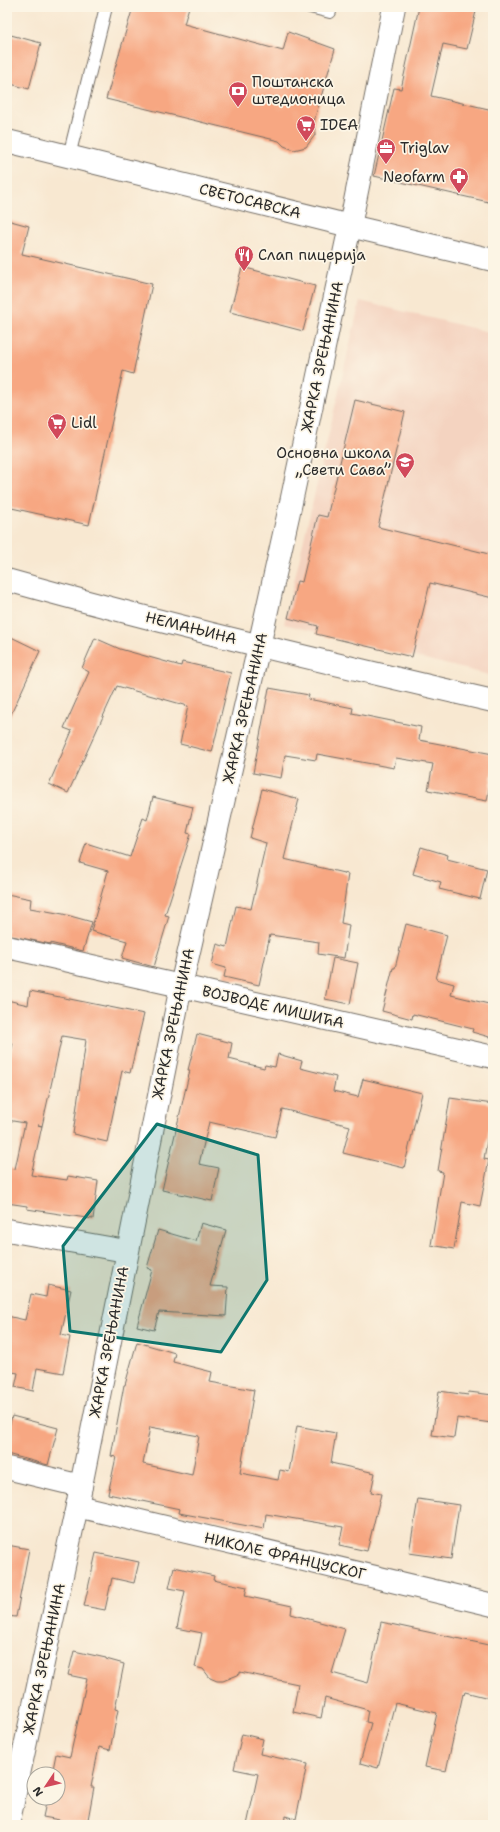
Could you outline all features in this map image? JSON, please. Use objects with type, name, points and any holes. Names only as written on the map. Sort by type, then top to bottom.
[{"type":"street","name":"ЖАРКА ЗРЕЊАНИНА","points":[[8,1825],[79,1496],[126,1251],[180,986],[259,646],[350,226],[394,7]]},
{"type":"street","name":"СВЕТОСАВСКА","points":[[7,141],[493,260]]},
{"type":"street","name":"НЕМАЊИНА","points":[[7,580],[259,646],[493,701]]},
{"type":"street","name":"ВОЈВОДЕ МИШИЋА","points":[[7,947],[493,1057]]},
{"type":"street","points":[[7,1230],[126,1251]]},
{"type":"street","name":"НИКОЛЕ ФРАНЦУСКОГ","points":[[7,1468],[79,1496],[493,1605]]},
{"type":"lane","points":[[69,156],[106,7]]},
{"type":"lane","points":[[310,7],[330,12]]},
{"type":"highlighted area","points":[[157,1124],[258,1155],[267,1280],[221,1352],[70,1331],[63,1246]]},
{"type":"shaded area","name":"Основна школа „Свети Сава”","points":[[360,301],[493,333],[493,676],[284,624]]},
{"type":"building","points":[[133,7],[189,7],[184,24],[283,51],[288,32],[335,49],[314,121],[315,135],[306,147],[294,150],[284,146],[279,141],[106,99]]},
{"type":"building","points":[[419,7],[477,7],[467,49],[443,44],[431,96],[493,110],[493,203],[374,176],[394,88],[401,89]]},
{"type":"building","points":[[7,34],[41,43],[29,89],[7,83]]},
{"type":"building","name":"Lidl","points":[[7,220],[29,226],[22,254],[152,284],[133,374],[123,371],[89,525],[7,507]]},
{"type":"building","points":[[242,267],[315,286],[303,331],[230,312]]},
{"type":"building","points":[[355,400],[405,412],[378,527],[493,555],[493,598],[430,583],[412,657],[316,634],[318,626],[288,618],[297,581],[302,582],[318,515],[327,517]]},
{"type":"building","points":[[7,635],[40,651],[7,723]]},
{"type":"building","points":[[95,638],[120,649],[181,666],[182,662],[231,673],[212,752],[180,744],[188,706],[117,686],[68,793],[49,784],[72,731],[64,728],[89,672],[82,668]]},
{"type":"building","points":[[269,688],[309,695],[308,699],[353,708],[352,713],[421,727],[419,740],[493,754],[493,768],[487,801],[428,790],[433,764],[396,758],[394,768],[317,754],[316,760],[285,755],[281,778],[253,773]]},
{"type":"building","points":[[262,789],[299,799],[284,859],[348,874],[341,923],[349,925],[344,958],[318,954],[319,942],[270,935],[259,985],[224,977],[226,968],[212,964],[217,944],[227,947],[236,906],[251,909],[266,843],[250,838]]},
{"type":"building","points":[[153,797],[193,807],[187,833],[191,834],[165,915],[169,916],[154,967],[122,958],[127,941],[91,931],[108,871],[80,863],[86,843],[130,857],[143,818],[147,820]]},
{"type":"building","points":[[421,847],[448,855],[447,859],[487,869],[480,899],[439,889],[441,882],[413,874]]},
{"type":"building","points":[[7,894],[31,899],[30,908],[63,914],[92,922],[83,951],[7,935]]},
{"type":"building","points":[[406,924],[447,935],[436,979],[454,984],[451,995],[493,1005],[493,1038],[472,1032],[473,1029],[413,1014],[412,1019],[382,1011]]},
{"type":"building","points":[[333,958],[358,963],[350,1004],[325,999]]},
{"type":"building","points":[[30,991],[144,1014],[130,1073],[122,1071],[107,1142],[73,1134],[86,1040],[62,1036],[31,1175],[67,1180],[68,1176],[98,1181],[93,1219],[27,1209],[27,1206],[7,1203],[7,1168],[15,1169],[25,1123],[7,1120],[7,1069],[13,1043],[7,1041],[7,1000],[28,1005]]},
{"type":"building","points":[[197,1034],[232,1043],[229,1059],[264,1068],[265,1065],[275,1067],[278,1054],[302,1061],[300,1068],[336,1077],[333,1091],[358,1097],[363,1079],[422,1093],[404,1168],[343,1153],[350,1126],[282,1109],[275,1137],[209,1122],[199,1164],[219,1168],[212,1201],[162,1190]]},
{"type":"building","points":[[450,1098],[493,1104],[484,1159],[489,1160],[480,1206],[462,1202],[454,1249],[431,1245],[443,1172],[438,1171]]},
{"type":"building","points":[[201,1223],[226,1230],[210,1286],[228,1287],[226,1316],[159,1312],[154,1330],[137,1326],[152,1270],[147,1268],[158,1230],[196,1241]]},
{"type":"building","points":[[48,1285],[71,1290],[61,1335],[70,1337],[63,1373],[37,1368],[33,1391],[15,1387],[18,1373],[7,1371],[7,1316],[25,1320],[31,1294],[46,1297]]},
{"type":"building","points":[[137,1342],[175,1353],[173,1362],[212,1372],[210,1382],[254,1390],[240,1473],[278,1480],[280,1470],[289,1472],[297,1426],[336,1433],[331,1463],[375,1473],[371,1492],[381,1494],[367,1551],[339,1545],[343,1527],[266,1514],[264,1529],[179,1513],[180,1509],[108,1494],[116,1457],[111,1456],[125,1385]],"holes":[[[150,1427],[199,1436],[192,1475],[143,1464]]]},
{"type":"building","points":[[439,1391],[468,1395],[469,1392],[493,1395],[491,1423],[457,1418],[454,1438],[432,1435]]},
{"type":"building","points":[[12,1416],[58,1428],[48,1465],[7,1454],[7,1434]]},
{"type":"building","points":[[418,1499],[459,1505],[451,1559],[409,1553]]},
{"type":"building","points":[[7,1545],[29,1549],[16,1617],[7,1616]]},
{"type":"building","points":[[96,1553],[139,1562],[134,1583],[112,1578],[105,1610],[84,1606]]},
{"type":"building","points":[[174,1567],[214,1576],[213,1580],[247,1587],[245,1596],[292,1606],[291,1614],[345,1629],[332,1673],[368,1683],[381,1622],[493,1646],[493,1699],[465,1692],[464,1695],[463,1694],[446,1771],[425,1767],[437,1713],[395,1703],[378,1768],[360,1763],[371,1723],[366,1722],[368,1710],[325,1698],[321,1718],[293,1712],[298,1684],[240,1672],[240,1674],[223,1681],[217,1681],[210,1678],[203,1669],[195,1667],[202,1633],[177,1628],[185,1591],[169,1588]]},
{"type":"building","points":[[74,1651],[106,1658],[124,1664],[115,1709],[118,1710],[110,1750],[99,1747],[91,1787],[94,1787],[87,1825],[43,1817],[45,1806],[66,1806],[66,1766],[54,1766],[56,1754],[70,1757],[87,1679],[68,1675]]},
{"type":"building","points":[[242,1734],[263,1739],[260,1754],[307,1764],[296,1819],[285,1816],[284,1825],[247,1825],[258,1774],[234,1769]]},
{"type":"place","name":"Поштанска штедионица","points":[[238,108]]},
{"type":"place","name":"IDEA","points":[[306,142]]},
{"type":"place","name":"Triglav","points":[[386,165]]},
{"type":"place","name":"Neofarm","points":[[459,194]]},
{"type":"place","name":"Слап пицерија","points":[[244,272]]},
{"type":"place","name":"Lidl","points":[[57,440]]},
{"type":"place","name":"Основна школа „Свети Сава”","points":[[405,479]]}]
